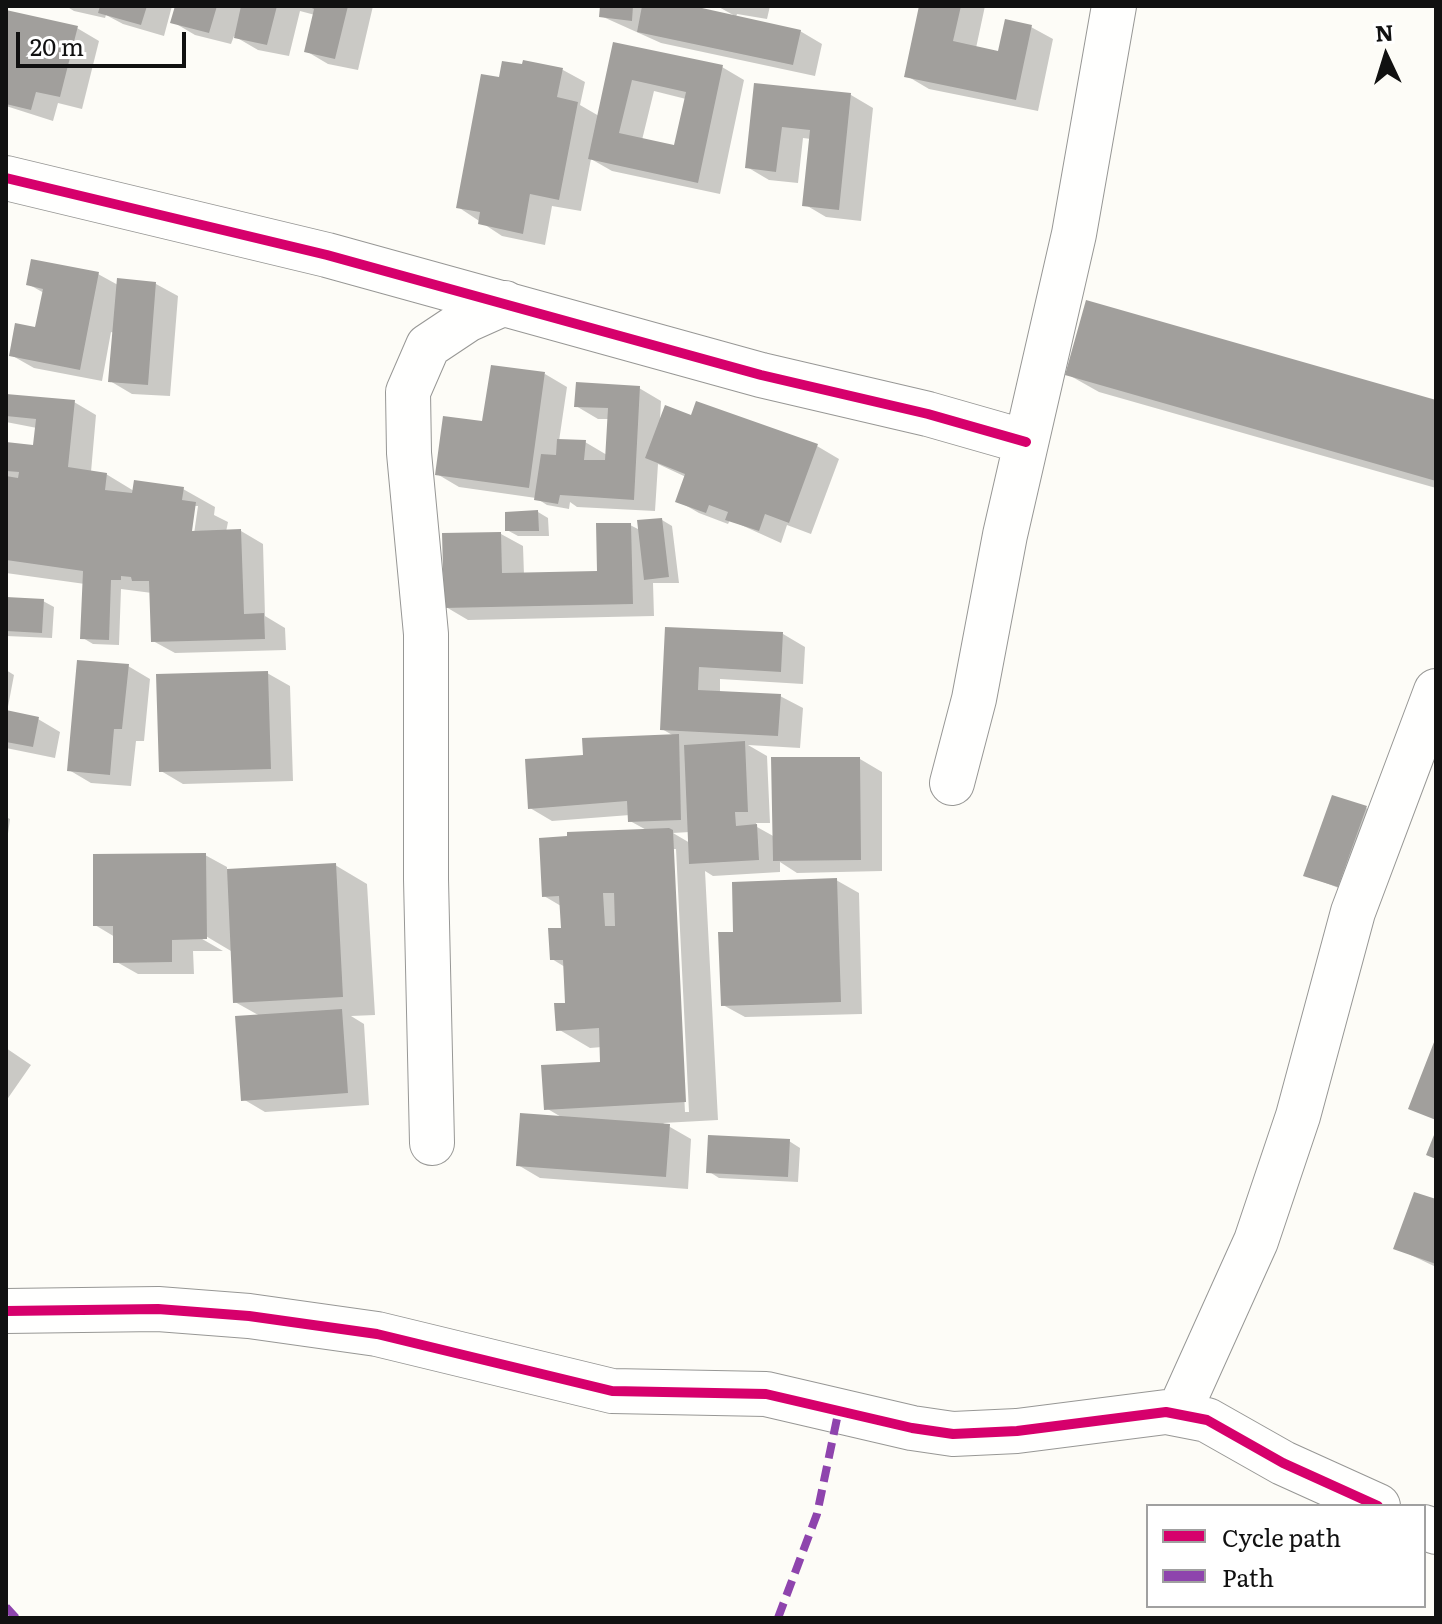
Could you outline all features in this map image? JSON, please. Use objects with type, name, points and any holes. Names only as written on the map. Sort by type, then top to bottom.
[{"type":"street","points":[[952,783],[974,699],[1026,442],[1074,234],[1114,6]]},
{"type":"street","points":[[6,178],[327,255],[761,375],[928,414],[1026,442]]},
{"type":"street","points":[[432,1143],[426,879],[426,634],[409,453],[408,392],[428,346],[467,320],[505,303]]},
{"type":"street","points":[[1178,1414],[1256,1241],[1298,1116],[1353,912],[1436,691]]},
{"type":"street","points":[[6,1311],[158,1309],[249,1316],[377,1334],[612,1391],[766,1394],[912,1428],[953,1434],[1017,1431],[1134,1414],[1178,1414],[1207,1420],[1283,1463],[1374,1504]]},
{"type":"building","points":[[100,6],[147,6],[141,25],[98,13]]},
{"type":"building","points":[[175,6],[217,6],[209,33],[170,23]]},
{"type":"building","points":[[241,6],[277,6],[267,45],[234,38]]},
{"type":"building","points":[[307,6],[348,6],[335,59],[304,52],[314,9]]},
{"type":"building","points":[[600,6],[633,6],[632,21],[599,17]]},
{"type":"building","points":[[642,6],[693,6],[801,30],[793,65],[637,32]]},
{"type":"building","points":[[919,6],[961,6],[953,41],[998,51],[1005,19],[1032,25],[1016,100],[904,77]]},
{"type":"building","points":[[6,10],[78,26],[60,97],[36,92],[31,110],[6,104]]},
{"type":"building","points":[[613,42],[723,65],[698,183],[588,159]],"holes":[[[632,80],[686,92],[674,145],[619,133]]]},
{"type":"building","points":[[523,60],[563,68],[557,97],[578,102],[559,200],[530,194],[523,234],[478,224],[480,212],[456,208],[481,74],[499,77],[502,61],[522,64]]},
{"type":"building","points":[[754,83],[851,93],[839,210],[802,206],[810,130],[782,127],[776,172],[745,168]]},
{"type":"building","points":[[31,259],[99,272],[80,370],[9,356],[15,323],[35,327],[43,289],[26,285]]},
{"type":"building","points":[[117,278],[156,282],[148,385],[108,382]]},
{"type":"building","points":[[1086,300],[1436,400],[1436,481],[1065,375]]},
{"type":"building","points":[[491,365],[545,372],[529,488],[435,475],[443,416],[482,421]]},
{"type":"building","points":[[576,382],[640,386],[634,500],[560,495],[558,504],[534,500],[541,454],[556,455],[557,439],[586,440],[584,460],[605,460],[608,408],[574,407]]},
{"type":"building","points":[[6,394],[75,400],[68,467],[107,473],[105,490],[132,493],[134,480],[184,487],[182,500],[196,502],[192,531],[241,529],[244,614],[264,613],[265,639],[151,642],[149,581],[132,581],[131,577],[121,576],[121,580],[111,580],[109,640],[80,639],[83,571],[6,560],[6,476],[18,478],[19,472],[6,471],[6,442],[33,445],[36,419],[6,416]]},
{"type":"building","points":[[696,401],[818,444],[789,523],[765,514],[759,531],[725,520],[728,512],[709,505],[706,513],[675,502],[685,474],[645,458],[665,405],[691,415]]},
{"type":"building","points":[[538,510],[539,531],[505,531],[505,512]]},
{"type":"building","points":[[662,518],[669,577],[644,580],[637,520]]},
{"type":"building","points":[[596,523],[631,523],[633,604],[444,608],[442,533],[501,532],[502,573],[597,571]]},
{"type":"building","points":[[6,597],[44,599],[42,633],[6,631]]},
{"type":"building","points":[[665,627],[783,632],[781,672],[699,667],[698,690],[781,694],[778,736],[660,730]]},
{"type":"building","points":[[77,660],[129,664],[122,729],[114,729],[110,775],[67,771]]},
{"type":"building","points":[[268,671],[271,769],[159,772],[156,674]]},
{"type":"building","points":[[6,710],[39,717],[33,747],[6,742]]},
{"type":"building","points":[[679,734],[681,820],[628,822],[627,801],[528,809],[525,759],[583,755],[582,738]]},
{"type":"building","points":[[745,741],[748,812],[735,812],[736,826],[757,824],[759,860],[689,864],[684,745]]},
{"type":"building","points":[[771,757],[860,757],[861,860],[773,861]]},
{"type":"building","points":[[1332,795],[1367,806],[1338,887],[1303,876]]},
{"type":"building","points":[[673,830],[686,1102],[544,1110],[541,1065],[600,1062],[599,1028],[556,1031],[554,1003],[565,1003],[563,960],[550,960],[548,928],[561,928],[559,896],[542,897],[539,838],[567,836],[567,832]],"holes":[[[603,893],[614,893],[615,926],[605,926]]]},
{"type":"building","points":[[206,853],[207,939],[172,940],[172,962],[113,963],[113,926],[93,926],[93,854]]},
{"type":"building","points":[[336,863],[343,997],[233,1003],[227,869]]},
{"type":"building","points":[[837,878],[841,1002],[721,1006],[718,932],[733,932],[732,882]]},
{"type":"building","points":[[342,1009],[348,1093],[241,1101],[235,1016]]},
{"type":"building","points":[[1436,1037],[1436,1120],[1408,1109]]},
{"type":"building","points":[[520,1113],[670,1124],[666,1177],[516,1166]]},
{"type":"building","points":[[1436,1130],[1436,1159],[1426,1155]]},
{"type":"building","points":[[708,1135],[790,1139],[788,1177],[706,1173]]},
{"type":"building","points":[[1414,1192],[1436,1199],[1436,1264],[1393,1249]]},
{"type":"marked path","points":[[778,1618],[817,1514],[839,1409]]},
{"type":"marked path","points":[[6,1607],[16,1618]]},
{"type":"cycle path","points":[[6,178],[327,255],[761,375],[928,414],[1026,442]]},
{"type":"cycle path","points":[[6,1311],[158,1309],[249,1316],[377,1334],[612,1391],[766,1394],[912,1428],[953,1434],[1017,1431],[1166,1412],[1207,1420],[1283,1463],[1374,1504]]}]
